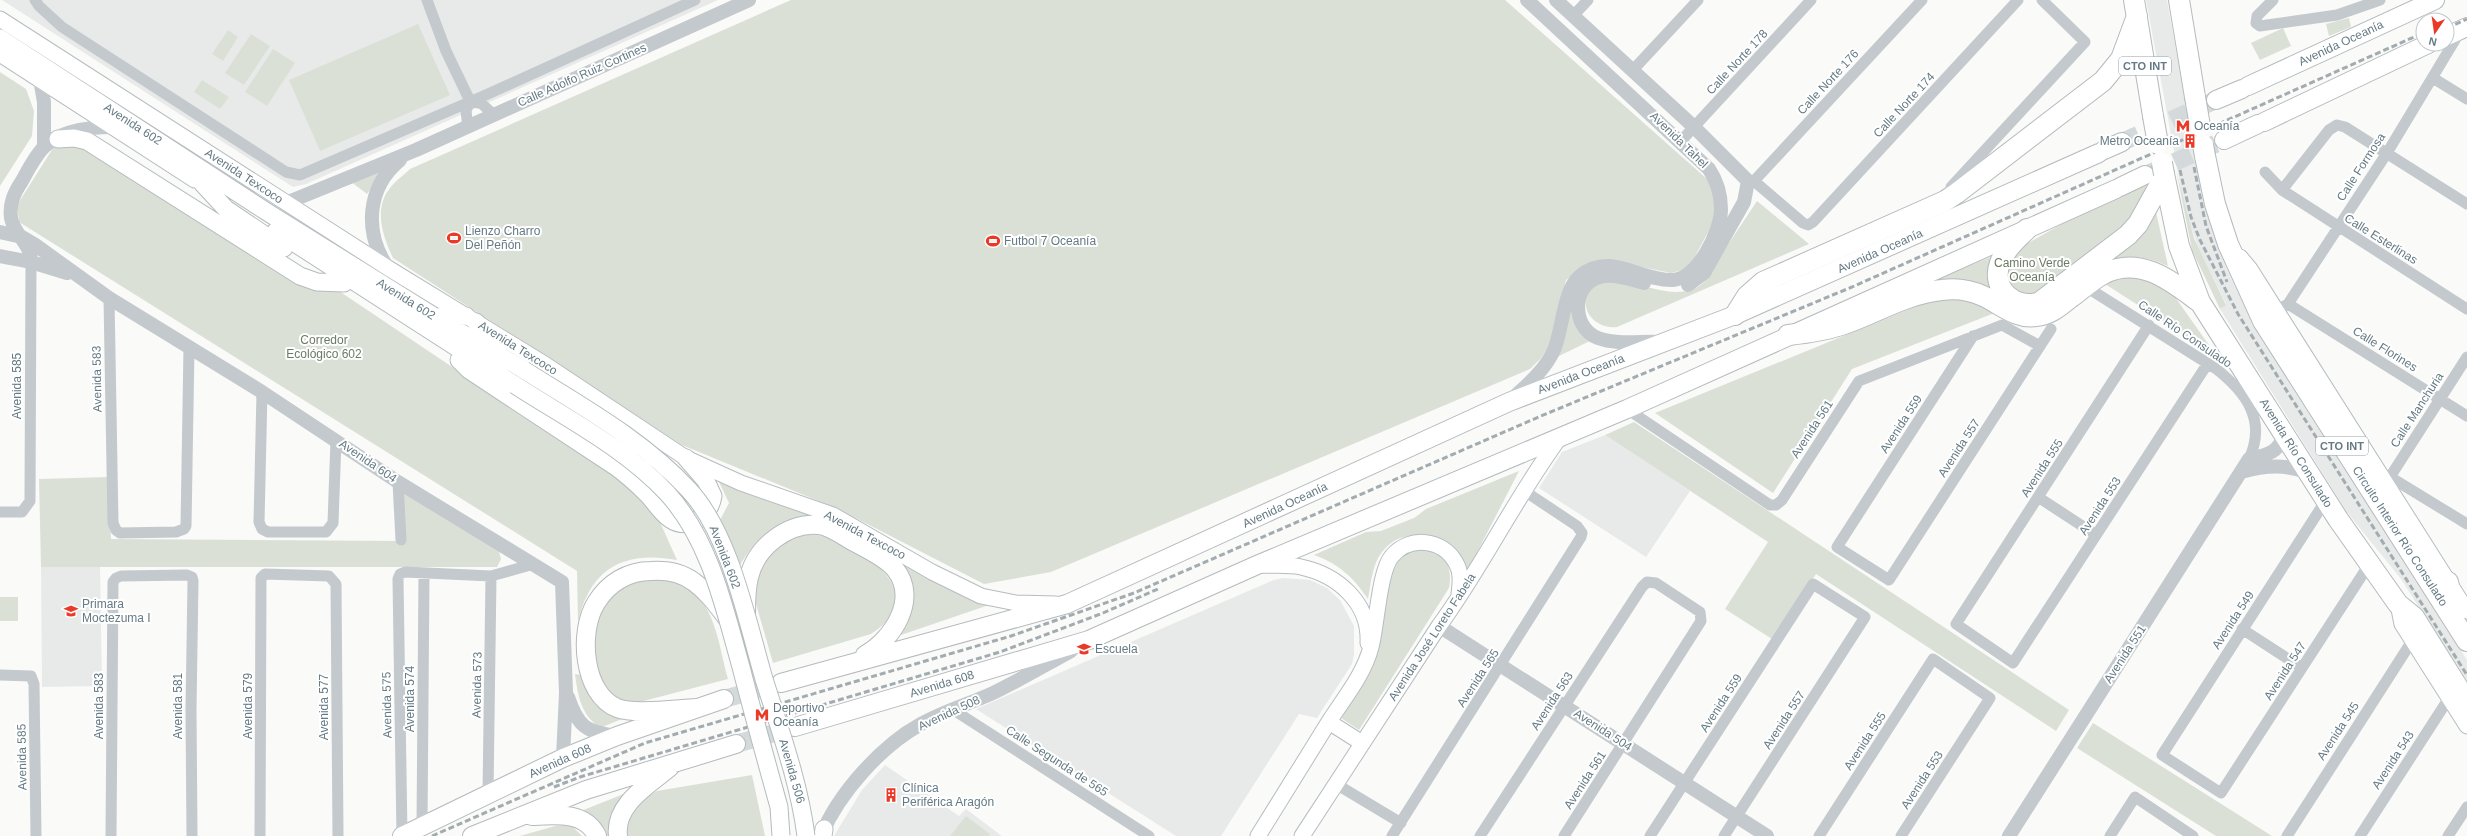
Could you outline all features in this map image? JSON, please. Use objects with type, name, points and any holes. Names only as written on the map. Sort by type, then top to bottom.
[{"type":"highway","name":"CTO INT","points":[[2179,0],[2200,126]]},
{"type":"highway","name":"Avenida Oceanía","points":[[2216,100],[2435,0]]},
{"type":"highway","name":"CTO INT","points":[[2135,8],[2158,144]]},
{"type":"highway","points":[[1735,315],[1747,296],[1763,282],[1957,194],[2103,81],[2121,59],[2135,8]]},
{"type":"highway","points":[[2224,140],[2415,50]]},
{"type":"highway","name":"Avenida Oceanía","points":[[1066,604],[1509,402],[1735,315],[2122,142]]},
{"type":"highway","name":"CTO INT","points":[[2204,151],[2215,204],[2228,244]]},
{"type":"highway","points":[[1089,640],[1257,565],[1627,408],[2118,188],[2159,172]]},
{"type":"highway","points":[[2027,229],[2006,252],[2000,263],[1998,275],[2001,287],[2008,297],[2027,305],[2040,302],[2128,235],[2138,224],[2159,172]]},
{"type":"highway","name":"Avenida Río Consulado","points":[[2159,172],[2179,246],[2200,302],[2326,500],[2398,604]]},
{"type":"highway","name":"Circuito Interior Río Consulado","points":[[2228,244],[2263,322],[2464,626]]},
{"type":"highway","points":[[1788,336],[1822,331],[1839,326],[1922,294],[1942,290],[1960,290],[1976,293],[2014,314],[2036,316],[2055,309],[2104,274],[2123,268],[2142,269],[2156,273],[2169,279],[2200,302]]},
{"type":"highway","points":[[745,616],[749,575],[769,542],[796,527],[819,525],[886,560],[896,570],[902,582],[903,603],[896,626],[886,639],[867,653],[844,665]]},
{"type":"highway","points":[[696,708],[628,711],[607,703],[599,695],[589,672],[586,640],[595,604],[615,582],[628,575],[644,571],[662,570],[693,581],[706,592],[727,618]]},
{"type":"highway","points":[[2448,582],[2464,626]]},
{"type":"highway","points":[[781,683],[1066,604]]},
{"type":"highway","name":"CTO INT","points":[[2398,604],[2414,617],[2458,700]]},
{"type":"highway","name":"Avenida 608","points":[[795,727],[1089,640]]},
{"type":"highway","name":"Avenida 608","points":[[402,836],[563,758],[617,736],[724,699]]},
{"type":"highway","points":[[472,836],[512,818],[586,790],[736,744]]},
{"type":"highway","points":[[618,836],[619,816],[634,798],[677,762]]},
{"type":"highway","points":[[512,818],[560,814],[575,817],[594,830],[597,836]]},
{"type":"main road","name":"Avenida Texcoco","points":[[0,19],[388,268],[546,365],[686,458],[741,483],[833,515],[932,572],[981,596],[1016,603],[1066,604]]},
{"type":"main road","name":"Avenida 602","points":[[0,38],[267,212],[434,325],[515,385],[634,463],[667,494],[689,522],[699,540],[727,618]]},
{"type":"main road","name":"Avenida 602","points":[[0,53],[364,288],[434,325],[506,358],[639,444],[690,490],[714,525],[729,564],[745,616]]},
{"type":"main road","points":[[51,143],[74,138],[87,141],[300,276],[317,282],[344,283]]},
{"type":"main road","points":[[202,183],[218,201],[242,220],[329,277],[344,283],[364,288]]},
{"type":"main road","name":"CTO INT","points":[[2228,244],[2250,269],[2275,311],[2386,478],[2448,582]]},
{"type":"main road","points":[[506,358],[471,319],[434,325],[469,370],[616,467],[638,485],[668,518],[686,524],[703,517],[710,508],[714,496],[706,481],[686,458]]},
{"type":"main road","name":"Avenida José Loreto Fabela","points":[[1302,836],[1438,626],[1459,598],[1523,490],[1560,437]]},
{"type":"main road","points":[[1258,836],[1366,664],[1375,629],[1386,567],[1392,556],[1401,547],[1413,543],[1426,542],[1439,546],[1449,553],[1456,564],[1461,580],[1459,598]]},
{"type":"main road","points":[[1257,565],[1300,567],[1321,573],[1340,583],[1355,598],[1365,618],[1368,640],[1366,664]]},
{"type":"main road","name":"Avenida Río Consulado","points":[[2398,604],[2402,624],[2412,641],[2458,700],[2467,726]]},
{"type":"main road","name":"Avenida 506","points":[[745,616],[802,809],[806,836]]},
{"type":"main road","points":[[727,618],[779,807],[781,836]]},
{"type":"main road","points":[[1329,722],[1362,743]]},
{"type":"street","points":[[35,0],[38,6],[62,28],[286,172],[294,174],[310,173],[695,0]]},
{"type":"street","points":[[427,0],[446,51],[470,101],[466,111],[468,126]]},
{"type":"street","name":"Calle Adolfo Ruiz Cortines","points":[[286,203],[416,150],[749,0]]},
{"type":"street","name":"Avenida Tahel","points":[[1509,402],[1544,366],[1554,350],[1571,287],[1579,277],[1595,267],[1614,266],[1674,280],[1682,278],[1696,267],[1717,229],[1720,217],[1721,197],[1715,178],[1709,169],[1682,141],[1527,0]]},
{"type":"street","name":"Avenida Tahel","points":[[1556,0],[1751,181],[1808,224]]},
{"type":"street","points":[[1573,16],[1588,0]]},
{"type":"street","points":[[1632,71],[1698,0]]},
{"type":"street","name":"Calle Norte 178","points":[[1682,141],[1811,0]]},
{"type":"street","name":"Calle Norte 176","points":[[1751,181],[1922,0]]},
{"type":"street","name":"Calle Norte 174","points":[[1808,224],[1813,222],[2018,0]]},
{"type":"street","points":[[1951,187],[2085,42],[2042,0]]},
{"type":"street","points":[[2273,0],[2257,16],[2256,23],[2264,26],[2337,15],[2380,0]]},
{"type":"street","name":"Calle Formosa","points":[[2275,311],[2288,304],[2337,227],[2387,153],[2433,78],[2458,30]]},
{"type":"street","points":[[2433,78],[2467,99]]},
{"type":"street","points":[[40,79],[51,143],[72,132],[94,127],[113,127]]},
{"type":"street","points":[[470,101],[482,104],[494,115]]},
{"type":"street","points":[[2282,190],[2329,130],[2336,126],[2345,127],[2467,204]]},
{"type":"street","name":"Avenida 604","points":[[0,209],[15,192],[51,143]]},
{"type":"street","name":"Calle Adolfo Ruiz Cortines","points":[[388,268],[378,251],[372,233],[373,204],[380,185],[391,168],[416,150]]},
{"type":"street","name":"Calle Esterlinas","points":[[2265,172],[2282,190],[2337,227],[2467,308]]},
{"type":"street","points":[[1668,342],[1607,341],[1597,338],[1588,332],[1581,324],[1577,309],[1580,294],[1595,279],[1605,276],[1674,288],[1694,282],[1704,273],[1737,215],[1747,195],[1751,181]]},
{"type":"street","name":"Avenida 604","points":[[15,192],[11,207],[11,220],[22,237],[82,280],[189,348],[262,392],[398,482],[562,582],[566,693],[563,758]]},
{"type":"street","name":"Avenida 604","points":[[0,232],[22,237]]},
{"type":"street","points":[[22,237],[30,250],[31,262]]},
{"type":"street","name":"Avenida 604","points":[[0,256],[31,262],[82,280]]},
{"type":"street","name":"Avenida 585","points":[[0,512],[26,510],[30,501],[31,262]]},
{"type":"street","name":"Calle Río Consulado","points":[[2091,290],[2208,363],[2231,382],[2245,399],[2254,416],[2257,438],[2249,459]]},
{"type":"street","name":"Avenida 583","points":[[109,298],[113,523],[116,530],[131,533],[176,532],[184,529],[187,521],[189,348]]},
{"type":"street","name":"Calle Florines","points":[[2288,304],[2467,416]]},
{"type":"street","name":"Avenida 555","points":[[2013,663],[1956,624],[2149,325]]},
{"type":"street","name":"Avenida 561","points":[[1627,408],[1770,504],[1776,506],[1782,500],[1859,381],[1973,336],[2005,326],[2040,346]]},
{"type":"street","name":"Avenida 557","points":[[1889,580],[2051,329]]},
{"type":"street","name":"Avenida 559","points":[[1889,580],[1837,547],[1973,336]]},
{"type":"street","name":"Calle Manchuria","points":[[2386,478],[2467,357]]},
{"type":"street","name":"Avenida 553","points":[[2013,663],[2208,363]]},
{"type":"street","points":[[262,392],[259,522],[262,529],[268,532],[326,532],[331,528],[333,523],[336,440]]},
{"type":"street","points":[[2249,459],[2274,452],[2281,444],[2284,433]]},
{"type":"street","name":"Avenida 551","points":[[2009,836],[2249,459]]},
{"type":"street","points":[[2241,472],[2272,466],[2299,469],[2310,473]]},
{"type":"street","points":[[2386,478],[2467,524]]},
{"type":"street","points":[[398,482],[401,540]]},
{"type":"street","name":"Avenida 565","points":[[1392,836],[1579,542],[1582,533],[1577,526],[1523,490]]},
{"type":"street","points":[[2038,498],[2096,535]]},
{"type":"street","name":"Avenida 549","points":[[2221,793],[2162,755],[2326,500]]},
{"type":"street","name":"Avenida 547","points":[[2221,793],[2370,563]]},
{"type":"street","points":[[424,573],[491,576],[534,564]]},
{"type":"street","name":"Avenida 575","points":[[402,836],[398,580],[400,574],[424,573]]},
{"type":"street","name":"Avenida 574","points":[[422,826],[424,573]]},
{"type":"street","name":"Avenida 583","points":[[112,836],[113,582],[116,578],[121,576],[192,577]]},
{"type":"street","name":"Avenida 579","points":[[260,836],[262,576],[329,576],[334,578]]},
{"type":"street","name":"Avenida 573","points":[[488,794],[491,576]]},
{"type":"street","name":"Avenida 581","points":[[192,577],[192,836]]},
{"type":"street","name":"Avenida 577","points":[[334,578],[336,584],[338,836]]},
{"type":"street","name":"Avenida 563","points":[[1480,836],[1647,582],[1656,583],[1697,609],[1702,616]]},
{"type":"street","name":"Avenida 559","points":[[1650,836],[1813,584],[1865,617]]},
{"type":"street","name":"Avenida 561","points":[[1564,836],[1624,744],[1699,624],[1702,616]]},
{"type":"street","name":"Avenida 557","points":[[1724,836],[1865,617]]},
{"type":"street","name":"Avenida 504","points":[[1438,626],[1565,705],[1767,836]]},
{"type":"street","points":[[2242,630],[2302,668]]},
{"type":"street","name":"Avenida 508","points":[[823,834],[847,792],[884,750],[919,725],[952,708],[1011,684],[1089,640]]},
{"type":"street","name":"Avenida 545","points":[[2287,836],[2412,641]]},
{"type":"street","name":"Avenida 555","points":[[1819,836],[1933,660]]},
{"type":"street","name":"Avenida 553","points":[[1901,836],[1990,698],[1933,660]]},
{"type":"street","name":"Avenida 585","points":[[0,675],[26,675],[33,678],[36,836]]},
{"type":"street","name":"Avenida 604","points":[[566,693],[572,711],[582,726],[599,734],[617,736]]},
{"type":"street","name":"Avenida 543","points":[[2360,836],[2458,700]]},
{"type":"street","name":"Calle Segunda de 565","points":[[952,708],[1149,836]]},
{"type":"street","points":[[1336,784],[1401,823]]},
{"type":"street","points":[[2110,836],[2135,797],[2193,836]]},
{"type":"street","points":[[2448,836],[2467,807]]},
{"type":"shaded area","points":[[2,0],[718,0],[306,184],[293,187]]},
{"type":"shaded area","points":[[2146,0],[2167,0],[2203,200],[2226,267],[2240,297],[2287,376],[2467,660],[2467,683],[2401,579],[2346,511],[2220,309],[2226,304],[2199,249],[2185,210]]},
{"type":"shaded area","points":[[1605,435],[1690,491],[1646,557],[1539,488],[1562,452]]},
{"type":"shaded area","name":"Primara Moctezuma I","points":[[41,567],[100,567],[102,686],[42,687]]},
{"type":"shaded area","points":[[1283,578],[1310,580],[1327,588],[1340,600],[1354,626],[1354,655],[1352,664],[1317,718],[1299,714],[1221,836],[1176,836],[976,709],[1274,580]]},
{"type":"shaded area","points":[[885,765],[959,816],[966,809],[1002,836],[834,836],[862,790]]},
{"type":"green space","points":[[791,0],[1505,0],[1707,179],[1713,190],[1716,207],[1713,223],[1691,264],[1682,270],[1671,273],[1612,261],[1588,264],[1566,280],[1552,342],[1541,358],[1530,369],[1051,572],[984,584],[838,509],[682,445],[393,258],[383,232],[381,214],[385,196],[397,180],[410,169]]},
{"type":"green space","points":[[2349,18],[2351,27],[2329,36],[2326,24]]},
{"type":"green space","points":[[418,24],[450,95],[320,151],[289,80]]},
{"type":"green space","points":[[2283,28],[2291,46],[2260,60],[2251,43]]},
{"type":"green space","points":[[228,30],[238,37],[223,61],[212,54]]},
{"type":"green space","points":[[251,34],[270,46],[244,85],[225,73]]},
{"type":"green space","points":[[273,49],[295,63],[267,106],[245,92]]},
{"type":"green space","points":[[0,72],[26,89],[34,111],[32,136],[0,186]]},
{"type":"green space","points":[[202,80],[229,97],[220,109],[194,92]]},
{"type":"green space","name":"Corredor Ecológico 602","points":[[77,141],[311,290],[333,287],[631,487],[659,520],[677,560],[640,558],[625,561],[612,567],[600,576],[591,589],[583,604],[578,622],[577,571],[19,222],[17,205],[55,145]]},
{"type":"green space","points":[[388,165],[367,194],[350,181]]},
{"type":"green space","points":[[2176,170],[2194,238],[2226,305],[2220,309],[2192,250]]},
{"type":"green space","name":"Camino Verde Oceanía","points":[[2147,181],[2145,194],[2132,222],[2041,293],[2029,297],[2012,289],[2006,279],[2012,252],[2078,215]]},
{"type":"green space","points":[[1757,201],[1809,244],[1617,327],[1608,327],[1600,324],[1589,314],[1586,307],[1586,300],[1589,292],[1595,285],[1605,280],[1617,280],[1676,292],[1690,290],[1703,283]]},
{"type":"green space","points":[[2156,212],[2168,266],[2159,262],[2136,257],[2121,258],[2103,263]]},
{"type":"green space","points":[[1993,256],[1993,290],[1976,283],[1958,280],[1941,281],[1923,285]]},
{"type":"green space","points":[[2125,277],[2150,279],[2175,297],[2216,355],[2105,284],[2114,279]]},
{"type":"green space","points":[[1960,296],[1997,312],[1852,369],[1773,493],[1655,413],[1936,298]]},
{"type":"green space","points":[[1571,302],[1594,339],[1555,358]]},
{"type":"green space","points":[[1634,422],[2069,710],[2056,731],[1816,574],[1772,639],[1725,609],[1768,542],[1605,435]]},
{"type":"green space","points":[[1519,471],[1468,570],[1461,559],[1440,543],[1428,538],[1416,536],[1403,537],[1392,542],[1379,557],[1372,574],[1368,599],[1357,584],[1345,572],[1314,555],[1366,532],[1381,531],[1414,518],[1426,509]]},
{"type":"green space","points":[[109,477],[111,539],[404,541],[403,490],[499,551],[501,559],[497,567],[41,567],[39,479]]},
{"type":"green space","points":[[719,482],[828,519],[798,523],[776,529],[758,541],[740,565],[720,520],[729,503]]},
{"type":"green space","points":[[800,535],[817,535],[833,538],[864,555],[889,579],[895,592],[896,606],[888,620],[871,634],[773,663],[754,597],[759,570],[774,548]]},
{"type":"green space","points":[[1415,548],[1432,552],[1443,559],[1449,570],[1449,588],[1359,730],[1341,718],[1368,674],[1392,568],[1397,559]]},
{"type":"green space","points":[[890,556],[989,605],[895,637],[905,623]]},
{"type":"green space","points":[[651,577],[681,583],[692,590],[701,600],[714,625],[728,679],[636,703],[618,700],[599,682],[593,643],[598,612],[615,591],[624,585]]},
{"type":"green space","points":[[0,597],[18,597],[18,621],[0,621]]},
{"type":"green space","points":[[575,674],[581,675],[622,719],[600,728],[594,723],[588,717],[579,698]]},
{"type":"green space","points":[[2093,723],[2272,836],[2216,836],[2077,748]]},
{"type":"green space","points":[[752,775],[765,836],[624,836],[625,822],[640,801],[657,791]]},
{"type":"green space","points":[[626,793],[611,836],[603,836],[576,813]]},
{"type":"green space","points":[[966,816],[990,834],[989,836],[950,836]]},
{"type":"green space","points":[[565,825],[573,827],[582,836],[520,836],[555,826]]},
{"type":"tunnel","points":[[2122,142],[2216,100]]},
{"type":"tunnel","points":[[2150,173],[2224,140]]},
{"type":"tunnel","points":[[724,699],[781,683]]},
{"type":"tunnel","points":[[736,744],[795,727]]},
{"type":"railway","points":[[2455,24],[2467,19]]},
{"type":"railway","points":[[432,836],[645,743],[1011,636],[1134,593],[1541,416],[1852,287],[2415,37]]},
{"type":"railway","points":[[2194,167],[2206,226],[2227,282]]},
{"type":"railway","points":[[2180,170],[2191,217],[2200,240],[2238,314],[2467,675]]},
{"type":"railway","points":[[554,787],[580,777],[1000,652],[1103,613],[1158,589]]},
{"type":"place","name":"Oceanía","points":[[2183,126]]},
{"type":"place","name":"Metro Oceanía","points":[[2190,141]]},
{"type":"place","name":"Lienzo Charro Del Peñón","points":[[454,238]]},
{"type":"place","name":"Futbol 7 Oceanía","points":[[993,241]]},
{"type":"place","name":"Primara Moctezuma I","points":[[71,611]]},
{"type":"place","name":"Escuela","points":[[1084,649]]},
{"type":"place","name":"Deportivo Oceanía","points":[[762,715]]},
{"type":"place","name":"Clínica Periférica Aragón","points":[[891,795]]}]
